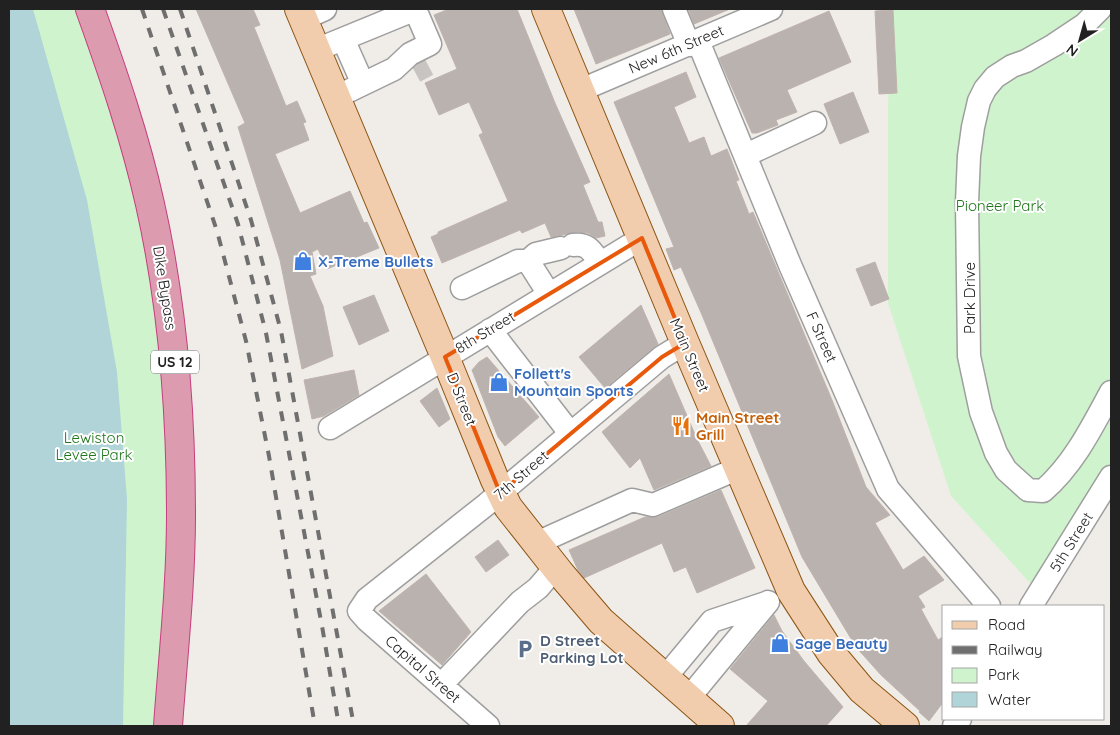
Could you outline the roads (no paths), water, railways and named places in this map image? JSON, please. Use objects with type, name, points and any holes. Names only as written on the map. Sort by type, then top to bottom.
[{"type":"highway","name":"Dike Bypass","points":[[90,9],[110,64],[138,156],[160,254],[172,339],[180,433],[181,517],[168,726]]},
{"type":"main road","name":"Main Street","points":[[546,9],[791,591],[831,653],[862,690],[905,726]]},
{"type":"main road","name":"D Street","points":[[309,12],[316,50],[500,493],[508,507],[601,621],[720,726]]},
{"type":"street","points":[[316,50],[416,9],[417,62],[336,97]]},
{"type":"street","name":"F Street","points":[[674,9],[693,43],[746,154],[790,265],[888,489],[988,605]]},
{"type":"street","name":"New 6th Street","points":[[580,90],[772,9]]},
{"type":"street","name":"Park Drive","points":[[1097,11],[1084,25],[1054,45],[1026,61],[1012,66],[995,77],[985,89],[979,101],[968,156],[969,356],[981,412],[996,453],[1006,470],[1028,490],[1043,491],[1059,477],[1074,457],[1111,392]]},
{"type":"street","points":[[343,39],[363,84]]},
{"type":"street","points":[[746,154],[815,123]]},
{"type":"street","name":"8th Street","points":[[330,428],[642,238]]},
{"type":"street","points":[[462,288],[518,261],[528,261],[536,254],[567,246],[581,244],[589,248],[600,263]]},
{"type":"street","points":[[528,261],[549,294]]},
{"type":"street","points":[[490,330],[570,433]]},
{"type":"street","name":"7th Street","points":[[359,611],[367,599],[500,493],[662,356],[685,342]]},
{"type":"street","points":[[537,543],[632,500],[653,505],[738,468]]},
{"type":"street","name":"5th Street","points":[[1032,605],[1111,477]]},
{"type":"street","points":[[441,685],[497,625],[520,602],[538,588],[556,567]]},
{"type":"street","points":[[673,668],[712,621],[768,601],[697,688]]},
{"type":"street","name":"Capital Street","points":[[359,611],[366,620],[488,726]]},
{"type":"water","name":"Lewiston Levee Park","points":[[9,9],[33,9],[87,200],[117,372],[127,499],[123,726],[9,726]]},
{"type":"tunnel","points":[[415,72],[428,65]]},
{"type":"railway","points":[[142,9],[217,231],[246,341],[269,456],[315,726]]},
{"type":"railway","points":[[163,9],[238,224],[266,333],[322,626],[339,726]]},
{"type":"railway","points":[[180,9],[251,220],[281,331],[354,726]]},
{"type":"place","name":"X-Treme Bullets","points":[[303,261]]},
{"type":"place","name":"Follett's Mountain Sports","points":[[499,382]]},
{"type":"place","name":"Main Street Grill","points":[[681,426]]},
{"type":"place","name":"Sage Beauty","points":[[780,643]]},
{"type":"place","name":"D Street Parking Lot","points":[[525,649]]},
{"type":"park label","name":"Pioneer Park","points":[[1000,205]]}]
